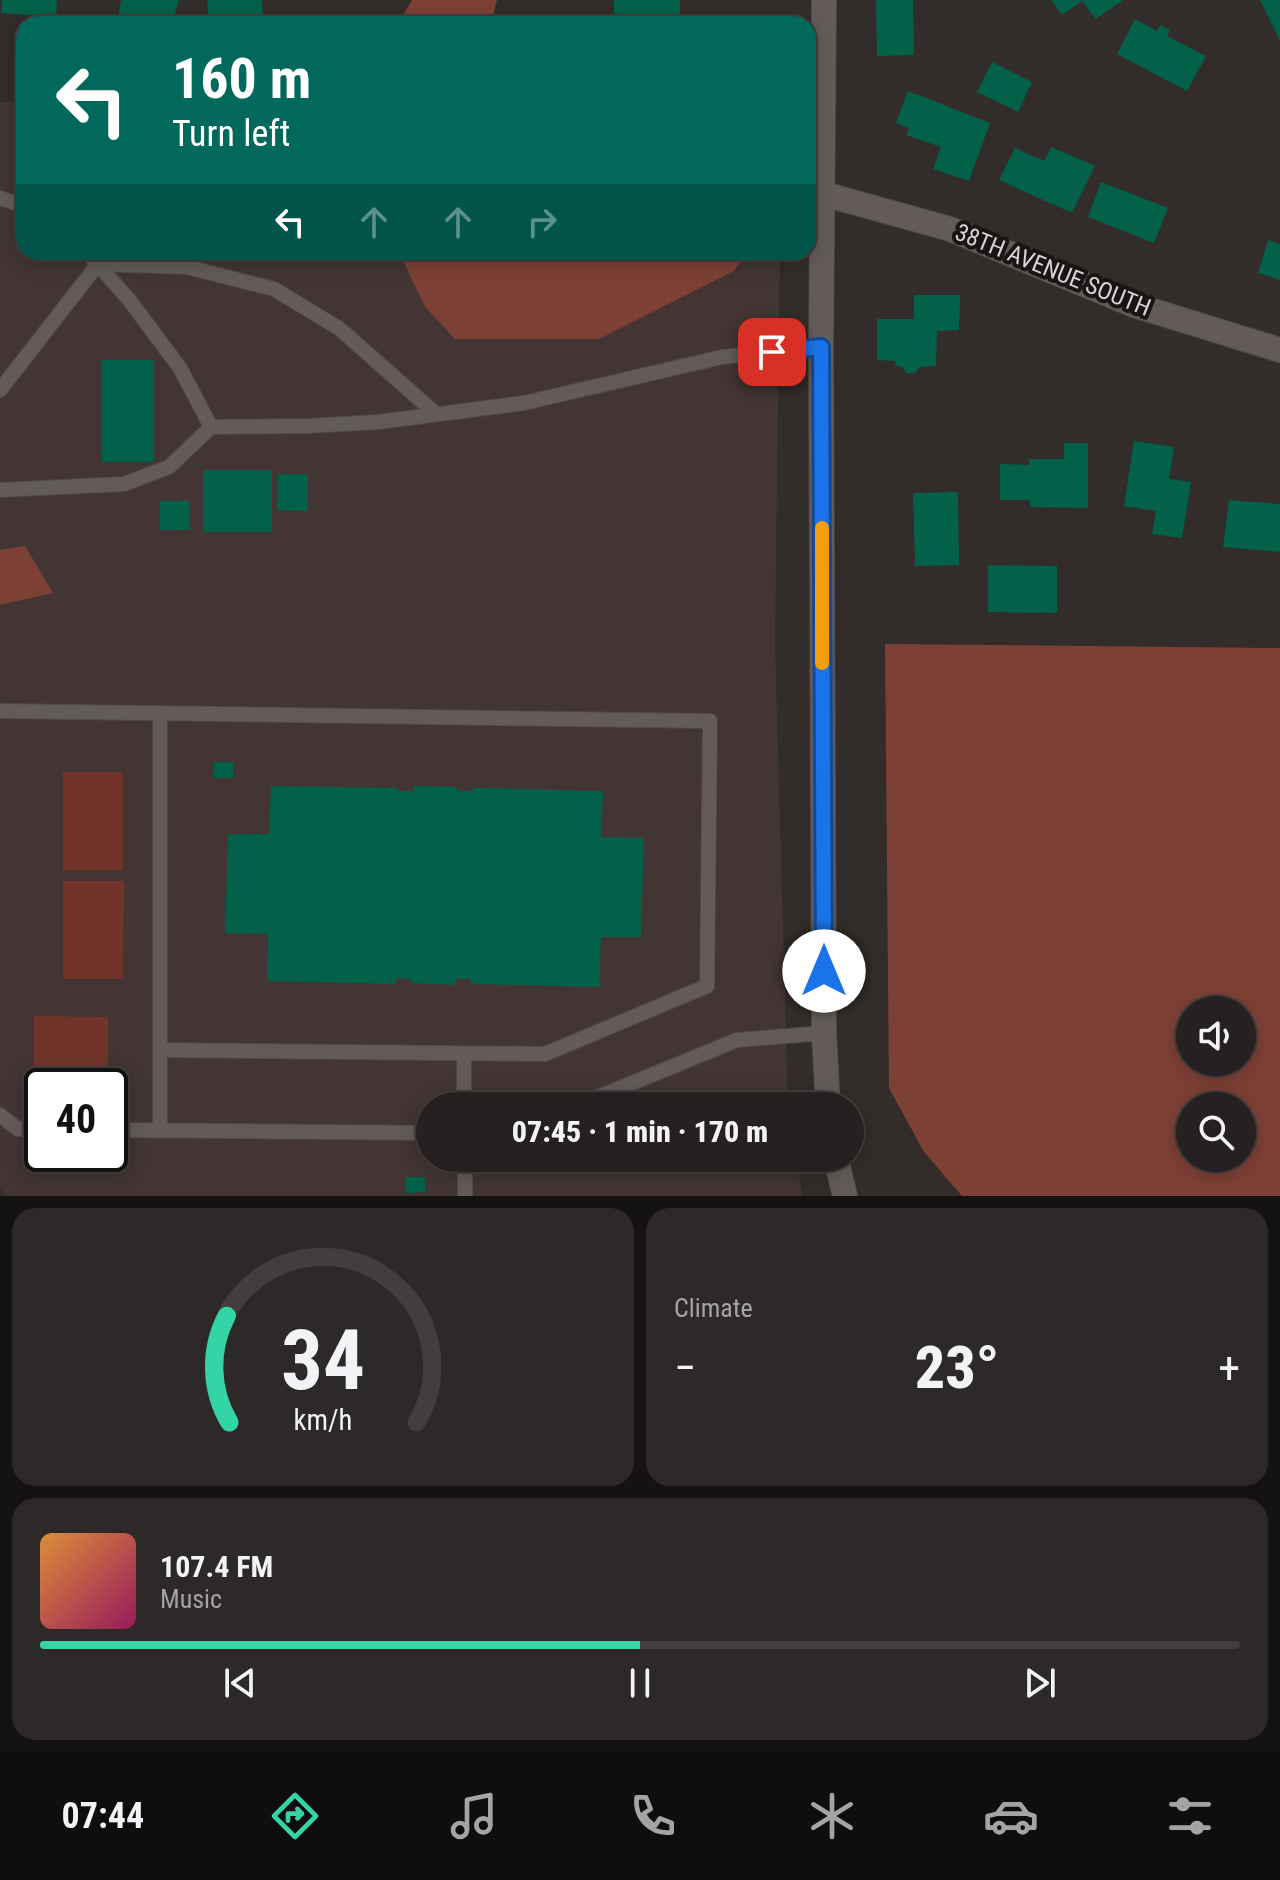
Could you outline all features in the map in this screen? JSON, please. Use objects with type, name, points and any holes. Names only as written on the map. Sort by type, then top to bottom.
[{"type":"street","points":[[824,0],[821,347],[824,1033],[827,1092]]},
{"type":"street","name":"38TH AVENUE SOUTH","points":[[824,194],[950,229],[1134,305],[1280,350]]},
{"type":"street","points":[[839,1172],[845,1196]]},
{"type":"lane","points":[[94,260],[130,301],[180,368],[211,427]]},
{"type":"lane","points":[[98,264],[187,267],[274,289],[340,329],[436,414]]},
{"type":"lane","points":[[0,390],[98,264]]},
{"type":"lane","points":[[0,490],[124,484],[169,467],[211,427],[378,422],[524,403],[722,357],[821,347]]},
{"type":"lane","points":[[0,711],[710,721],[707,986],[545,1054],[160,1050]]},
{"type":"lane","points":[[160,713],[160,1130]]},
{"type":"lane","points":[[610,1092],[737,1040],[824,1033]]},
{"type":"lane","points":[[464,1054],[464,1092]]},
{"type":"lane","points":[[0,1115],[18,1129],[24,1129]]},
{"type":"lane","points":[[128,1130],[416,1133]]},
{"type":"lane","points":[[465,1172],[465,1196]]},
{"type":"shaded area","points":[[412,0],[497,0],[493,16],[403,16]]},
{"type":"shaded area","points":[[0,102],[16,102],[16,260],[780,260],[775,642],[788,1092],[416,1092],[416,1172],[798,1172],[803,1196],[5,1196],[0,1189]]},
{"type":"shaded area","points":[[403,260],[742,260],[734,271],[599,339],[455,339],[425,307]]},
{"type":"shaded area","points":[[25,546],[53,593],[0,605],[0,550]]},
{"type":"shaded area","points":[[885,644],[1280,648],[1280,1196],[962,1196],[924,1152],[889,1088]]},
{"type":"shaded area","points":[[63,772],[123,772],[123,870],[63,870]]},
{"type":"shaded area","points":[[63,881],[124,881],[123,979],[63,979]]},
{"type":"shaded area","points":[[34,1016],[108,1017],[108,1068],[34,1068]]},
{"type":"building","points":[[2,0],[57,0],[56,16],[1,13]]},
{"type":"building","points":[[121,0],[179,0],[174,16],[118,16]]},
{"type":"building","points":[[207,0],[262,0],[263,16],[208,16]]},
{"type":"building","points":[[614,0],[680,0],[680,16],[614,16]]},
{"type":"building","points":[[876,0],[913,0],[914,55],[877,56]]},
{"type":"building","points":[[1051,0],[1123,0],[1096,19],[1082,1],[1062,15]]},
{"type":"building","points":[[1260,0],[1280,0],[1280,41]]},
{"type":"building","points":[[1135,19],[1157,31],[1160,25],[1170,30],[1167,36],[1206,56],[1187,91],[1117,54]]},
{"type":"building","points":[[992,62],[1032,82],[1018,112],[977,92]]},
{"type":"building","points":[[908,91],[990,123],[969,181],[933,169],[941,147],[906,135],[909,128],[896,123]]},
{"type":"building","points":[[1051,147],[1095,166],[1072,213],[999,180],[1015,148],[1044,161]]},
{"type":"building","points":[[1101,182],[1168,208],[1154,243],[1088,217]]},
{"type":"building","points":[[1268,240],[1280,244],[1280,280],[1258,273]]},
{"type":"building","points":[[914,295],[960,295],[959,330],[937,331],[936,366],[920,367],[915,373],[906,373],[903,367],[895,366],[896,361],[877,360],[877,319],[914,319]]},
{"type":"building","points":[[102,360],[154,360],[154,462],[102,462]]},
{"type":"building","points":[[1134,441],[1174,447],[1169,479],[1191,482],[1182,538],[1152,534],[1156,511],[1124,506]]},
{"type":"building","points":[[1064,443],[1088,443],[1088,508],[1030,507],[1030,500],[1000,500],[1000,464],[1029,465],[1029,459],[1064,459]]},
{"type":"building","points":[[203,470],[272,470],[272,532],[203,532]]},
{"type":"building","points":[[278,474],[308,474],[308,511],[277,510]]},
{"type":"building","points":[[958,492],[959,565],[915,566],[913,493]]},
{"type":"building","points":[[1229,500],[1280,504],[1280,552],[1223,547]]},
{"type":"building","points":[[160,501],[190,501],[190,530],[160,530]]},
{"type":"building","points":[[988,565],[1057,566],[1057,613],[988,612]]},
{"type":"building","points":[[214,762],[233,762],[233,778],[214,778]]},
{"type":"building","points":[[271,786],[397,788],[398,791],[413,791],[414,786],[457,787],[457,791],[473,791],[474,788],[603,791],[601,837],[644,838],[641,937],[601,937],[599,987],[471,984],[471,979],[456,979],[456,985],[411,983],[411,979],[396,978],[396,984],[267,981],[268,934],[225,933],[228,834],[269,834]]},
{"type":"building","points":[[405,1177],[425,1177],[425,1192],[406,1193]]},
{"type":"slow traffic","points":[[822,528],[822,663]]},
{"type":"route","points":[[772,352],[821,347],[824,971]]}]
